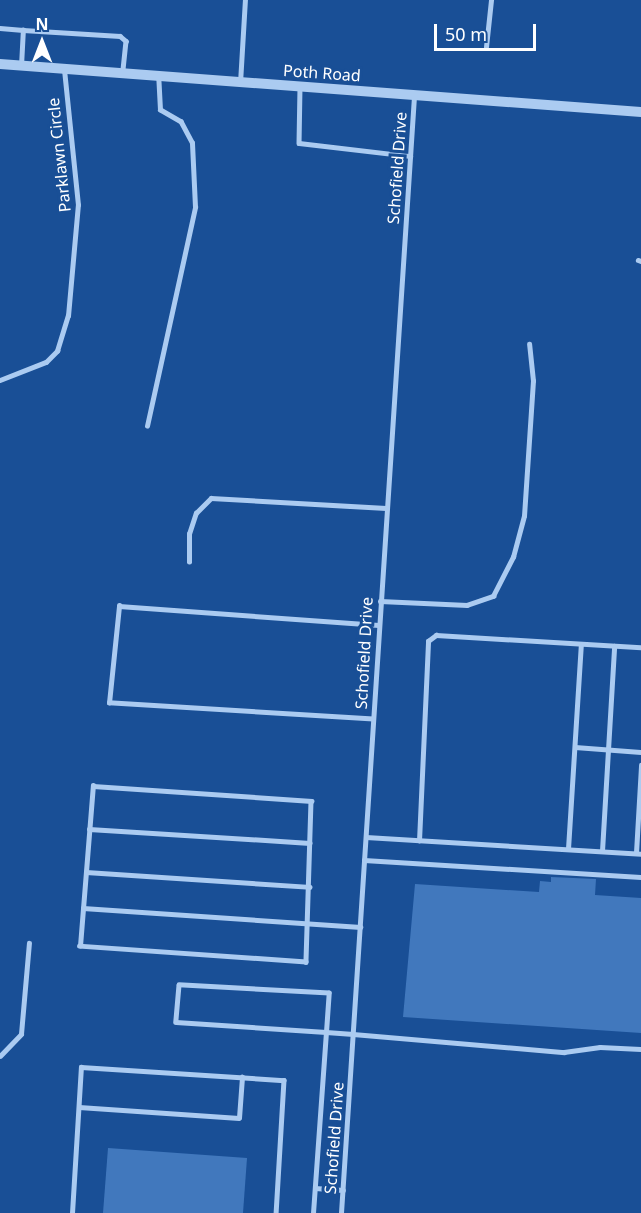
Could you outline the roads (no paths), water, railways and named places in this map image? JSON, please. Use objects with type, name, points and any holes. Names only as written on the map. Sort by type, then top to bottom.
[{"type":"street","name":"Poth Road","points":[[0,64],[641,112]]},
{"type":"lane","points":[[240,82],[245,0]]},
{"type":"lane","points":[[486,47],[491,0]]},
{"type":"lane","points":[[0,28],[120,36],[126,41],[123,73]]},
{"type":"lane","points":[[21,66],[23,30]]},
{"type":"lane","name":"Parklawn Circle","points":[[0,380],[46,362],[57,351],[68,316],[78,205],[64,68]]},
{"type":"lane","points":[[147,426],[195,207],[192,143],[181,122],[160,110],[158,76]]},
{"type":"lane","points":[[300,87],[299,143],[410,156]]},
{"type":"lane","name":"Schofield Drive","points":[[341,1213],[414,95]]},
{"type":"lane","points":[[380,601],[467,605],[493,596],[513,557],[524,516],[533,393],[529,344]]},
{"type":"lane","points":[[189,562],[189,534],[196,513],[211,498],[386,508]]},
{"type":"lane","points":[[372,719],[109,703],[119,606],[378,625]]},
{"type":"lane","points":[[419,841],[428,641],[436,635],[641,647]]},
{"type":"lane","points":[[568,849],[581,644]]},
{"type":"lane","points":[[602,851],[614,646]]},
{"type":"lane","points":[[575,747],[641,752]]},
{"type":"lane","points":[[366,837],[638,853],[641,765]]},
{"type":"lane","points":[[93,786],[311,801],[306,962],[80,946],[89,829],[93,786]]},
{"type":"lane","points":[[89,829],[310,843]]},
{"type":"lane","points":[[364,861],[641,877]]},
{"type":"lane","points":[[86,872],[309,887]]},
{"type":"lane","points":[[83,908],[360,927]]},
{"type":"lane","points":[[0,1056],[21,1034],[29,943]]},
{"type":"lane","points":[[313,1213],[315,1188],[326,1032],[329,993],[179,985],[176,1022],[326,1032],[353,1034],[564,1052],[600,1047],[641,1049]]},
{"type":"lane","points":[[72,1213],[81,1067],[284,1080],[276,1213]]},
{"type":"lane","points":[[79,1107],[239,1118],[242,1077]]},
{"type":"lane","points":[[315,1188],[343,1190]]}]
